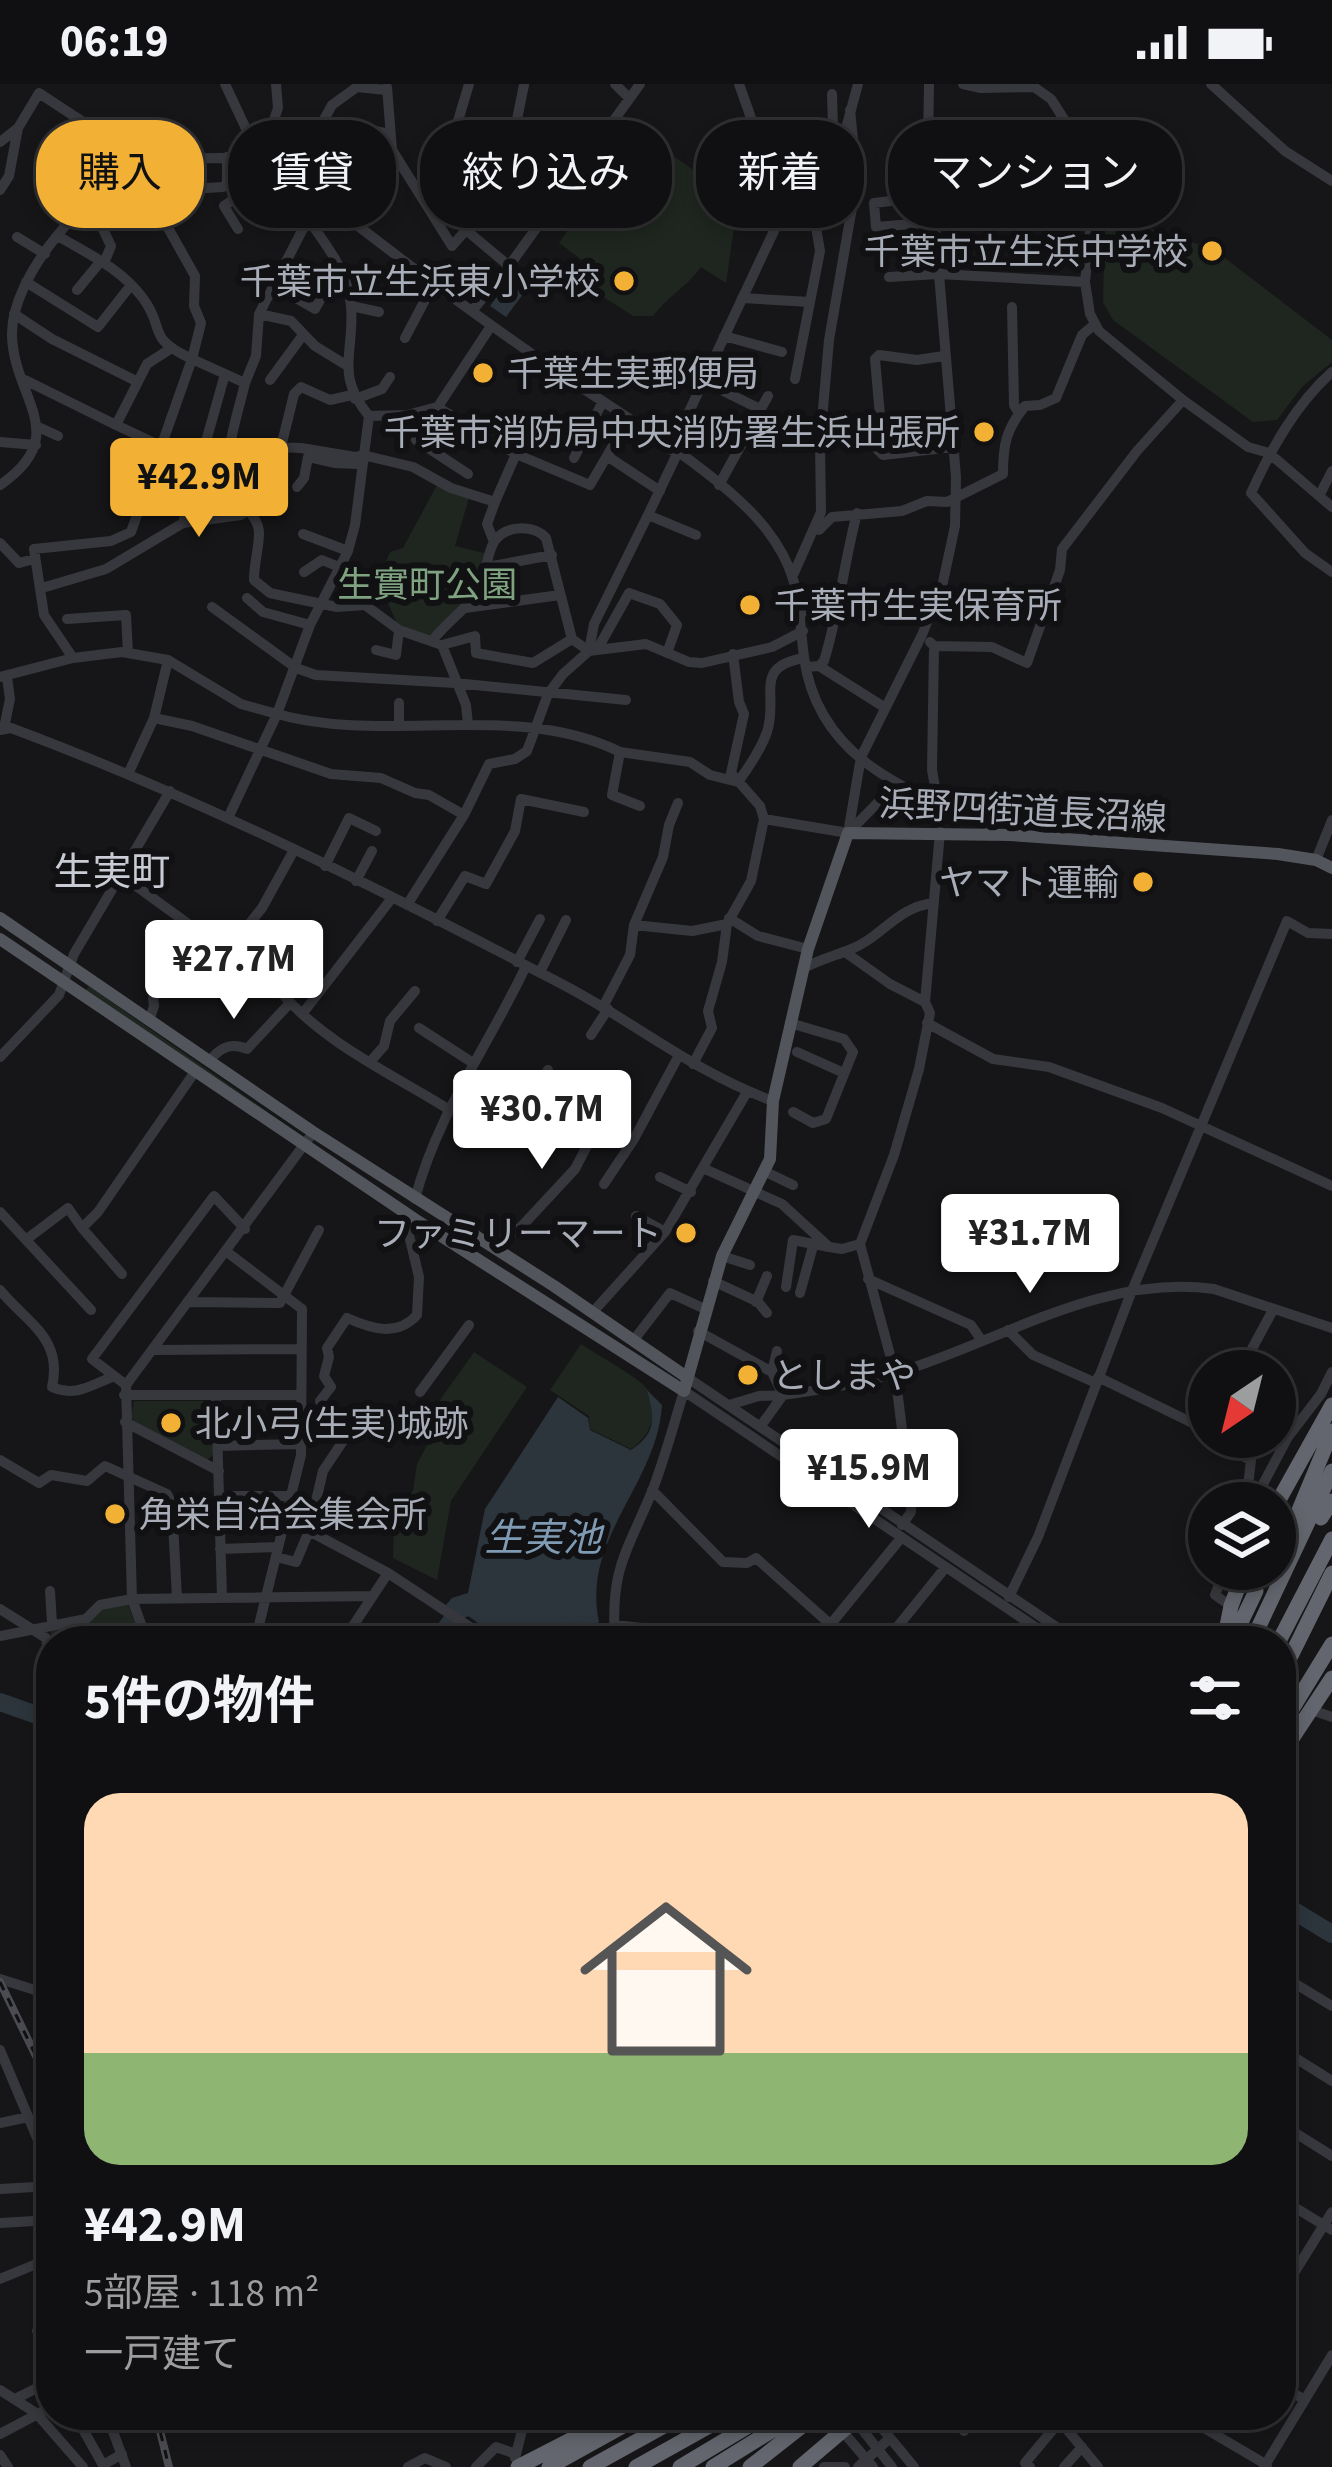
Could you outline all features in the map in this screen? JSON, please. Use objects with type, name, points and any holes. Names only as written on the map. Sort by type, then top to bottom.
[{"type":"highway","points":[[1289,1482],[1332,1406]]},
{"type":"highway","points":[[1296,1518],[1332,1431]]},
{"type":"highway","points":[[1257,1626],[1332,1471]]},
{"type":"highway","points":[[1321,1518],[1332,1501]]},
{"type":"highway","points":[[1287,1626],[1332,1539]]},
{"type":"highway","points":[[1296,1646],[1332,1573]]},
{"type":"highway","points":[[1229,1626],[1237,1590]]},
{"type":"highway","points":[[1255,1626],[1268,1590]]},
{"type":"highway","points":[[1236,1626],[1256,1591]]},
{"type":"highway","points":[[1296,1702],[1332,1643]]},
{"type":"highway","points":[[1296,1731],[1332,1678]]},
{"type":"highway","points":[[519,2461],[586,2430]]},
{"type":"highway","points":[[549,2467],[616,2430]]},
{"type":"highway","points":[[590,2467],[657,2430]]},
{"type":"highway","points":[[636,2467],[702,2430]]},
{"type":"highway","points":[[680,2467],[742,2430]]},
{"type":"highway","points":[[713,2467],[780,2430]]},
{"type":"highway","points":[[750,2467],[787,2430]]},
{"type":"highway","points":[[800,2467],[839,2430]]},
{"type":"main road","name":"浜野四街道長沼線","points":[[687,1384],[722,1256],[766,1172],[773,1101],[790,1023],[819,906],[848,833],[940,832],[1255,852],[1316,860],[1332,868]]},
{"type":"main road","points":[[0,917],[209,1062],[592,1313],[687,1384]]},
{"type":"main road","points":[[0,940],[416,1220],[687,1384]]},
{"type":"street","points":[[225,84],[245,120]]},
{"type":"street","points":[[274,120],[276,84]]},
{"type":"street","points":[[470,84],[455,130],[448,176],[466,230],[509,266]]},
{"type":"street","points":[[517,120],[524,84]]},
{"type":"street","points":[[615,84],[628,98]]},
{"type":"street","points":[[612,120],[640,84]]},
{"type":"street","points":[[593,651],[594,624],[660,490],[724,336],[781,217],[758,202],[765,179],[739,84]]},
{"type":"street","points":[[847,120],[858,84]]},
{"type":"street","points":[[929,84],[930,120]]},
{"type":"street","points":[[963,84],[1046,88],[1076,138],[1085,164],[1090,233],[1085,281],[1095,324],[1128,358],[1248,447],[1269,453],[1332,507]]},
{"type":"street","points":[[1211,84],[1285,151],[1332,181]]},
{"type":"street","points":[[324,120],[332,105],[357,87],[387,87],[389,120]]},
{"type":"street","points":[[0,190],[9,176],[19,128],[39,93],[76,120]]},
{"type":"street","points":[[832,94],[833,120]]},
{"type":"street","points":[[794,573],[821,512],[820,443],[829,340],[857,179],[850,110]]},
{"type":"street","points":[[0,142],[19,128]]},
{"type":"street","points":[[396,156],[452,246],[466,230]]},
{"type":"street","points":[[204,160],[227,157],[227,183],[204,188]]},
{"type":"street","points":[[888,201],[874,203],[877,227],[888,226]]},
{"type":"street","points":[[0,485],[19,472],[36,446],[36,426],[12,337],[14,314],[26,282],[64,228]]},
{"type":"street","points":[[77,290],[111,247],[102,228]]},
{"type":"street","points":[[74,658],[44,615],[34,548],[111,541],[131,532],[201,323],[194,306],[195,275],[167,228]]},
{"type":"street","points":[[303,228],[259,314],[256,356],[232,439],[230,487],[259,532],[254,580],[270,593],[321,604],[365,605],[399,630],[438,643],[475,636],[476,653],[532,663],[572,639]]},
{"type":"street","points":[[229,818],[277,714],[310,625],[348,551],[369,416],[354,397],[346,365],[351,306],[340,266],[314,228]]},
{"type":"street","points":[[363,228],[491,326],[719,485],[765,527],[794,573],[819,713],[861,758],[896,784],[981,820],[985,836]]},
{"type":"street","points":[[472,311],[535,228]]},
{"type":"street","points":[[795,379],[820,251],[816,228]]},
{"type":"street","points":[[848,833],[861,758],[922,635],[951,553],[956,498],[935,228]]},
{"type":"street","points":[[58,236],[117,270],[151,312],[156,334],[170,349],[245,383]]},
{"type":"street","points":[[17,237],[46,254]]},
{"type":"street","points":[[889,277],[938,274],[1085,281]]},
{"type":"street","points":[[405,338],[435,281]]},
{"type":"street","points":[[26,282],[98,327],[131,285]]},
{"type":"street","points":[[273,285],[315,309],[328,285]]},
{"type":"street","points":[[742,298],[810,302]]},
{"type":"street","points":[[351,306],[379,312]]},
{"type":"street","points":[[1012,307],[1014,405],[1019,413]]},
{"type":"street","points":[[14,314],[52,339],[136,381]]},
{"type":"street","points":[[259,314],[291,321],[346,365]]},
{"type":"street","points":[[807,547],[832,518],[902,511],[927,501],[956,498],[1003,474],[1006,434],[1024,406],[1056,398],[1082,335],[1095,324]]},
{"type":"street","points":[[468,474],[416,440],[491,326]]},
{"type":"street","points":[[270,380],[303,335]]},
{"type":"street","points":[[724,336],[782,352]]},
{"type":"street","points":[[116,425],[147,364],[170,349]]},
{"type":"street","points":[[944,356],[917,360],[880,355],[874,359],[881,427],[878,449],[883,455],[953,447]]},
{"type":"street","points":[[0,356],[17,359]]},
{"type":"street","points":[[183,523],[225,374]]},
{"type":"street","points":[[281,447],[294,394],[301,387],[330,400],[382,389],[390,377]]},
{"type":"street","points":[[1330,377],[1269,453],[1251,493],[1305,553],[1332,572]]},
{"type":"street","points":[[25,380],[199,464]]},
{"type":"street","points":[[705,382],[760,409]]},
{"type":"street","points":[[719,485],[768,396]]},
{"type":"street","points":[[922,635],[934,646],[992,647],[1027,663],[1060,570],[1062,550],[1137,451],[1183,400]]},
{"type":"street","points":[[574,458],[602,403]]},
{"type":"street","points":[[369,416],[406,415],[436,407],[516,454],[590,485],[628,420]]},
{"type":"street","points":[[36,426],[58,436]]},
{"type":"street","points":[[0,442],[36,446]]},
{"type":"street","points":[[246,446],[413,467],[451,488],[495,502]]},
{"type":"street","points":[[494,542],[487,524],[516,454]]},
{"type":"street","points":[[608,456],[660,490]]},
{"type":"street","points":[[297,487],[308,457],[334,464],[362,459]]},
{"type":"street","points":[[1319,496],[1332,471]]},
{"type":"street","points":[[131,477],[146,483]]},
{"type":"street","points":[[42,588],[106,569],[183,523],[248,510]]},
{"type":"street","points":[[810,664],[837,619],[857,513]]},
{"type":"street","points":[[648,515],[696,535]]},
{"type":"street","points":[[468,724],[466,705],[438,643],[443,627],[482,586],[494,542],[523,527],[540,531],[552,555],[572,639],[593,651],[646,644],[702,663],[772,647],[803,631]]},
{"type":"street","points":[[303,534],[348,551]]},
{"type":"street","points":[[0,543],[19,563],[34,559]]},
{"type":"street","points":[[487,567],[552,555]]},
{"type":"street","points":[[304,572],[322,560],[340,567]]},
{"type":"street","points":[[407,905],[464,815],[489,764],[515,759],[527,751],[548,694],[563,674],[593,651],[629,593],[660,604],[676,625],[667,653]]},
{"type":"street","points":[[465,608],[560,595]]},
{"type":"street","points":[[248,598],[263,612],[310,625]]},
{"type":"street","points":[[212,607],[296,668],[316,675],[626,700]]},
{"type":"street","points":[[249,634],[263,612]]},
{"type":"street","points":[[800,614],[837,619]]},
{"type":"street","points":[[67,619],[126,615],[128,652]]},
{"type":"street","points":[[376,650],[396,655],[399,630]]},
{"type":"street","points":[[934,646],[932,770],[938,804]]},
{"type":"street","points":[[738,782],[710,775],[690,762],[620,752],[596,740],[534,730],[468,724],[314,724],[241,704],[168,660],[128,652],[32,666],[3,677],[10,699],[2,729],[129,772],[229,818],[540,972],[606,1007],[678,1058],[773,1101]]},
{"type":"street","points":[[693,1064],[712,1028],[708,1011],[728,921],[751,880],[764,819],[760,806],[730,773],[744,714],[733,654]]},
{"type":"street","points":[[129,772],[154,718],[168,660]]},
{"type":"street","points":[[738,782],[768,730],[773,672],[782,662],[810,664],[884,707]]},
{"type":"street","points":[[399,703],[399,724]]},
{"type":"street","points":[[154,718],[331,774],[381,778],[415,794],[429,795],[464,815]]},
{"type":"street","points":[[620,752],[612,795],[640,806]]},
{"type":"street","points":[[848,833],[896,784]]},
{"type":"street","points":[[1,1054],[52,1005],[74,954],[170,791]]},
{"type":"street","points":[[437,921],[465,876],[486,884],[515,831],[521,799],[584,812]]},
{"type":"street","points":[[591,1035],[630,955],[634,925],[663,857],[678,803]]},
{"type":"street","points":[[325,866],[349,818],[376,831]]},
{"type":"street","points":[[764,819],[848,833]]},
{"type":"street","points":[[1316,860],[1332,820]]},
{"type":"street","points":[[652,1490],[723,1562],[747,1563],[756,1558],[830,1624],[902,1531],[911,1511],[895,1373],[860,1244],[894,1155],[919,1070],[930,1012],[925,1002],[940,832]]},
{"type":"street","points":[[149,1021],[153,998],[208,950],[237,939],[262,908],[294,850]]},
{"type":"street","points":[[356,880],[372,851]]},
{"type":"street","points":[[122,875],[370,1062],[448,1109]]},
{"type":"street","points":[[303,1013],[392,898]]},
{"type":"street","points":[[804,968],[835,952],[845,952],[912,906],[933,903]]},
{"type":"street","points":[[415,1199],[426,1156],[540,919]]},
{"type":"street","points":[[540,972],[566,920]]},
{"type":"street","points":[[634,925],[692,931],[728,921],[758,936],[808,949]]},
{"type":"street","points":[[1009,1597],[1038,1537],[1131,1293],[1287,921],[1308,933],[1332,934]]},
{"type":"street","points":[[845,952],[925,1002]]},
{"type":"street","points":[[370,1062],[384,1046],[390,1021],[415,992]]},
{"type":"street","points":[[209,1062],[224,1047],[247,1049],[290,1003]]},
{"type":"street","points":[[790,1023],[850,1043],[852,1057],[820,1124],[793,1112]]},
{"type":"street","points":[[927,1023],[993,1059],[1049,1067],[1162,1108],[1332,1186]]},
{"type":"street","points":[[419,1028],[473,1064]]},
{"type":"street","points":[[796,1052],[844,1073]]},
{"type":"street","points":[[604,1184],[678,1058]]},
{"type":"street","points":[[465,1078],[522,1108],[548,1070]]},
{"type":"street","points":[[82,1228],[98,1212],[194,1072]]},
{"type":"street","points":[[592,1313],[665,1232],[747,1092]]},
{"type":"street","points":[[492,1246],[521,1227],[562,1185],[595,1137],[604,1113]]},
{"type":"street","points":[[142,1626],[132,1599],[125,1390],[314,1132]]},
{"type":"street","points":[[595,1137],[634,1139]]},
{"type":"street","points":[[705,1169],[782,1204],[829,1246]]},
{"type":"street","points":[[766,1172],[794,1185]]},
{"type":"street","points":[[660,1177],[691,1192]]},
{"type":"street","points":[[220,1549],[277,1552],[296,1562],[323,1472],[345,1438],[320,1401],[125,1390],[92,1359],[214,1196],[244,1229]]},
{"type":"street","points":[[27,1239],[68,1208],[122,1274]]},
{"type":"street","points":[[636,1216],[665,1232]]},
{"type":"street","points":[[2,1218],[91,1310]]},
{"type":"street","points":[[320,1401],[332,1387],[324,1376],[327,1348],[347,1318],[372,1329],[391,1329],[408,1324],[417,1315],[419,1277],[408,1231],[416,1220]]},
{"type":"street","points":[[189,1303],[280,1303],[319,1230]]},
{"type":"street","points":[[786,1287],[794,1240],[813,1246],[860,1244]]},
{"type":"street","points":[[800,1292],[813,1246]]},
{"type":"street","points":[[227,1252],[302,1310],[301,1456],[258,1626]]},
{"type":"street","points":[[722,1256],[750,1265]]},
{"type":"street","points":[[756,1302],[767,1276]]},
{"type":"street","points":[[868,1279],[971,1324],[982,1341]]},
{"type":"street","points":[[713,1281],[756,1302],[767,1313]]},
{"type":"street","points":[[729,1405],[895,1373],[1048,1314],[1131,1293],[1214,1288],[1332,1328]]},
{"type":"street","points":[[0,1290],[53,1348],[57,1367],[52,1387],[76,1392],[112,1376]]},
{"type":"street","points":[[633,1341],[670,1293],[706,1309]]},
{"type":"street","points":[[1251,1350],[1273,1310]]},
{"type":"street","points":[[420,1392],[470,1324]]},
{"type":"street","points":[[1009,1330],[1034,1354],[1188,1422]]},
{"type":"street","points":[[698,1331],[772,1372],[783,1395]]},
{"type":"street","points":[[154,1350],[300,1349]]},
{"type":"street","points":[[772,1372],[777,1351]]},
{"type":"street","points":[[1262,1482],[1332,1372]]},
{"type":"street","points":[[687,1384],[729,1405],[902,1531],[945,1568],[1033,1626]]},
{"type":"street","points":[[632,1626],[614,1624],[614,1590],[622,1555],[652,1490],[687,1384]]},
{"type":"street","points":[[687,1384],[902,1531],[1054,1626]]},
{"type":"street","points":[[216,1395],[222,1598]]},
{"type":"street","points":[[760,1427],[783,1395]]},
{"type":"street","points":[[125,1422],[219,1471]]},
{"type":"street","points":[[218,1446],[300,1444]]},
{"type":"street","points":[[0,1460],[39,1483],[51,1474],[87,1481],[105,1466],[167,1494],[172,1504],[177,1598]]},
{"type":"street","points":[[220,1496],[291,1496]]},
{"type":"street","points":[[309,1531],[388,1573],[469,1626]]},
{"type":"street","points":[[898,1626],[945,1568]]},
{"type":"street","points":[[353,1626],[388,1573]]},
{"type":"street","points":[[1217,1590],[1215,1595],[1231,1606]]},
{"type":"street","points":[[50,1591],[52,1623]]},
{"type":"street","points":[[44,1626],[86,1618],[100,1605],[132,1599],[373,1596]]},
{"type":"street","points":[[0,1609],[36,1632]]},
{"type":"street","points":[[0,1636],[36,1629]]},
{"type":"street","points":[[1310,1709],[1332,1717]]},
{"type":"street","points":[[0,1979],[36,1990]]},
{"type":"street","points":[[1296,1984],[1332,2006]]},
{"type":"street","points":[[0,2050],[36,2136]]},
{"type":"street","points":[[1296,2058],[1332,2081]]},
{"type":"street","points":[[0,2085],[14,2078]]},
{"type":"street","points":[[0,2123],[28,2117]]},
{"type":"street","points":[[1296,2133],[1332,2156]]},
{"type":"street","points":[[0,2189],[36,2187]]},
{"type":"street","points":[[1296,2208],[1328,2228]]},
{"type":"street","points":[[1296,2270],[1328,2228],[1332,2212]]},
{"type":"street","points":[[0,2223],[36,2222]]},
{"type":"street","points":[[0,2279],[36,2264]]},
{"type":"street","points":[[1296,2416],[1332,2355]]},
{"type":"street","points":[[17,2398],[36,2388]]},
{"type":"street","points":[[0,2390],[36,2413],[0,2434]]},
{"type":"street","points":[[1296,2395],[1305,2400]]},
{"type":"street","points":[[51,2430],[83,2467]]},
{"type":"street","points":[[84,2430],[104,2465],[124,2461],[113,2430]]},
{"type":"street","points":[[476,2467],[496,2446],[519,2461],[524,2430]]},
{"type":"street","points":[[854,2430],[873,2467]]},
{"type":"street","points":[[857,2430],[892,2467]]},
{"type":"street","points":[[884,2430],[914,2467]]},
{"type":"street","points":[[1030,2467],[1025,2463],[1049,2430]]},
{"type":"street","points":[[1207,2430],[1267,2466],[1288,2430]]},
{"type":"street","points":[[1071,2432],[1098,2467]]},
{"type":"street","points":[[858,2467],[890,2438]]},
{"type":"street","points":[[1064,2467],[1082,2447]]},
{"type":"street","points":[[0,2455],[8,2467]]},
{"type":"street","points":[[408,2467],[425,2458],[446,2467]]},
{"type":"street","points":[[824,2467],[845,2467]]},
{"type":"green space","points":[[672,155],[696,172],[696,228],[734,228],[726,283],[701,267],[653,316],[633,316],[583,284],[593,268],[559,243],[569,228],[672,228]]},
{"type":"green space","points":[[1105,228],[1151,229],[1213,249],[1332,340],[1332,362],[1302,387],[1277,420],[1253,422],[1113,320],[1103,302]]},
{"type":"green space","name":"生實町公園","points":[[438,483],[470,494],[455,546],[488,554],[479,584],[432,638],[397,624],[378,580],[390,552],[403,548]]},
{"type":"green space","points":[[89,986],[289,1127],[288,1129],[85,991]]},
{"type":"green space","points":[[581,1344],[635,1378],[651,1397],[652,1422],[631,1449],[590,1429],[589,1416],[550,1390]]},
{"type":"green space","points":[[474,1352],[527,1387],[451,1501],[437,1580],[393,1558],[394,1526],[413,1490],[417,1464],[434,1432],[440,1400]]},
{"type":"green space","points":[[134,1401],[206,1401],[213,1407],[215,1453],[207,1460],[135,1422],[131,1417]]},
{"type":"green space","points":[[128,1605],[136,1626],[55,1626],[101,1609]]},
{"type":"water","points":[[513,275],[529,286],[506,317],[490,306]]},
{"type":"water","name":"生実池","points":[[647,1390],[662,1405],[657,1434],[601,1564],[596,1592],[599,1622],[593,1626],[482,1626],[444,1607],[452,1598],[468,1593],[485,1509],[558,1397],[588,1418],[590,1430],[631,1450],[650,1430]]},
{"type":"waterway","points":[[448,1626],[460,1609],[468,1607]]},
{"type":"waterway","points":[[570,1619],[582,1626]]},
{"type":"waterway","points":[[0,1702],[36,1715]]},
{"type":"waterway","points":[[1296,1912],[1332,1934]]},
{"type":"railway","points":[[0,1982],[36,2056]]},
{"type":"railway","points":[[160,2430],[169,2467]]},
{"type":"place","name":"千葉市立生浜中学校","points":[[1212,251]]},
{"type":"place","name":"千葉市立生浜東小学校","points":[[624,281]]},
{"type":"place","name":"千葉生実郵便局","points":[[483,373]]},
{"type":"place","name":"千葉市消防局中央消防署生浜出張所","points":[[984,432]]},
{"type":"place","name":"千葉市生実保育所","points":[[750,605]]},
{"type":"place","name":"ヤマト運輸","points":[[1143,882]]},
{"type":"place","name":"ファミリーマート","points":[[686,1233]]},
{"type":"place","name":"としまや","points":[[748,1375]]},
{"type":"place","name":"北小弓(生実)城跡","points":[[171,1423]]},
{"type":"place","name":"角栄自治会集会所","points":[[115,1514]]},
{"type":"district","name":"生実町","points":[[112,871]]}]
